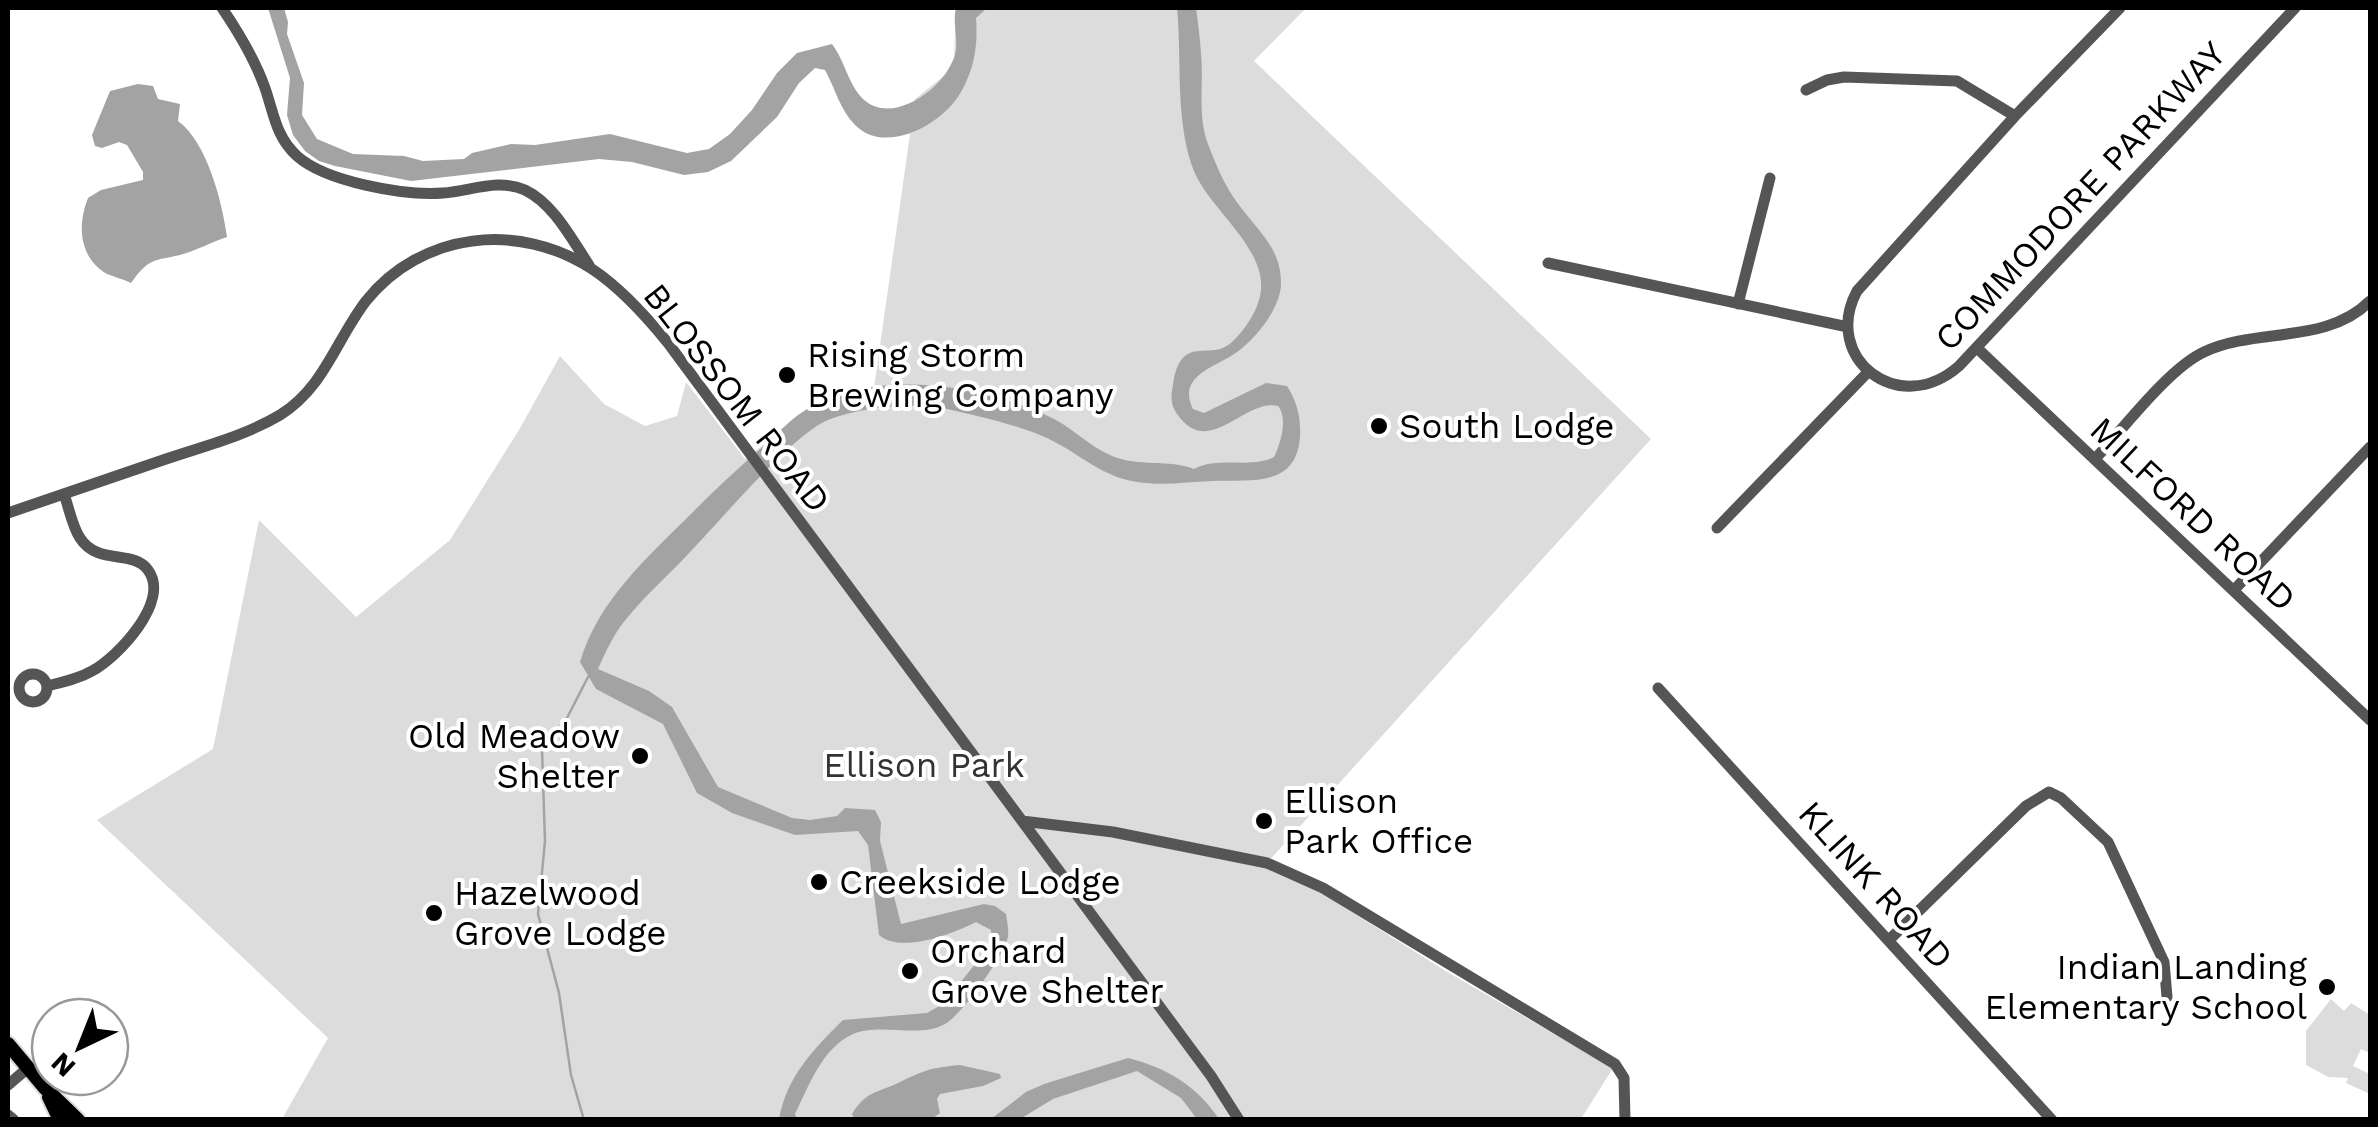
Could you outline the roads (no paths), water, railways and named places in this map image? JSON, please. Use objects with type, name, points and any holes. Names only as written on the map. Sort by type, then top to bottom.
[{"type":"main road","points":[[8,1044],[29,1067]]},
{"type":"main road","points":[[49,1097],[60,1120]]},
{"type":"main road","points":[[54,1097],[78,1120]]},
{"type":"street","points":[[222,8],[265,88],[279,133],[303,161],[340,177],[408,192],[439,194],[501,184],[525,190],[548,209],[592,268]]},
{"type":"street","points":[[1717,528],[1869,371],[1856,354],[1848,327],[1851,303],[1862,284],[2120,8]]},
{"type":"street","name":"COMMODORE PARKWAY","points":[[1869,371],[1899,387],[1922,387],[1950,374],[2296,8]]},
{"type":"street","points":[[1806,90],[1844,78],[1956,81],[2015,116]]},
{"type":"street","points":[[1738,304],[1770,178]]},
{"type":"street","name":"BLOSSOM ROAD","points":[[8,513],[210,446],[294,406],[321,376],[364,304],[379,287],[393,273],[432,250],[474,240],[514,240],[549,249],[592,268],[652,323],[1211,1076],[1239,1120]]},
{"type":"street","points":[[1548,264],[1848,327]]},
{"type":"street","points":[[2095,459],[2194,357],[2223,346],[2334,324],[2353,316],[2370,301]]},
{"type":"street","name":"MILFORD ROAD","points":[[1977,348],[2370,720]]},
{"type":"street","points":[[2234,590],[2370,446]]},
{"type":"street","points":[[47,686],[95,670],[121,650],[150,606],[154,584],[146,566],[137,561],[100,555],[88,548],[77,532],[64,494]]},
{"type":"street","name":"KLINK ROAD","points":[[1658,688],[2052,1120]]},
{"type":"street","points":[[1889,940],[2026,806],[2049,792],[2061,798],[2108,842],[2164,962],[2167,997]]},
{"type":"street","points":[[1022,821],[1220,851],[1267,863],[1323,888],[1616,1064],[1624,1078],[1625,1120]]},
{"type":"street","points":[[8,1085],[29,1067]]},
{"type":"street","points":[[8,1114],[14,1120]]},
{"type":"waterway","points":[[584,1120],[571,1075],[559,993],[538,914],[545,841],[542,749],[567,718],[588,677]]},
{"type":"place","name":"Rising Storm Brewing Company","points":[[787,375]]},
{"type":"place","name":"South Lodge","points":[[1379,426]]},
{"type":"place","name":"Old Meadow Shelter","points":[[640,756]]},
{"type":"place","name":"Ellison Park Office","points":[[1264,821]]},
{"type":"place","name":"Creekside Lodge","points":[[819,882]]},
{"type":"place","name":"Hazelwood Grove Lodge","points":[[434,913]]},
{"type":"place","name":"Orchard Grove Shelter","points":[[910,971]]},
{"type":"place","name":"Indian Landing Elementary School","points":[[2327,987]]},
{"type":"park label","name":"Ellison Park","points":[[924,765]]}]
